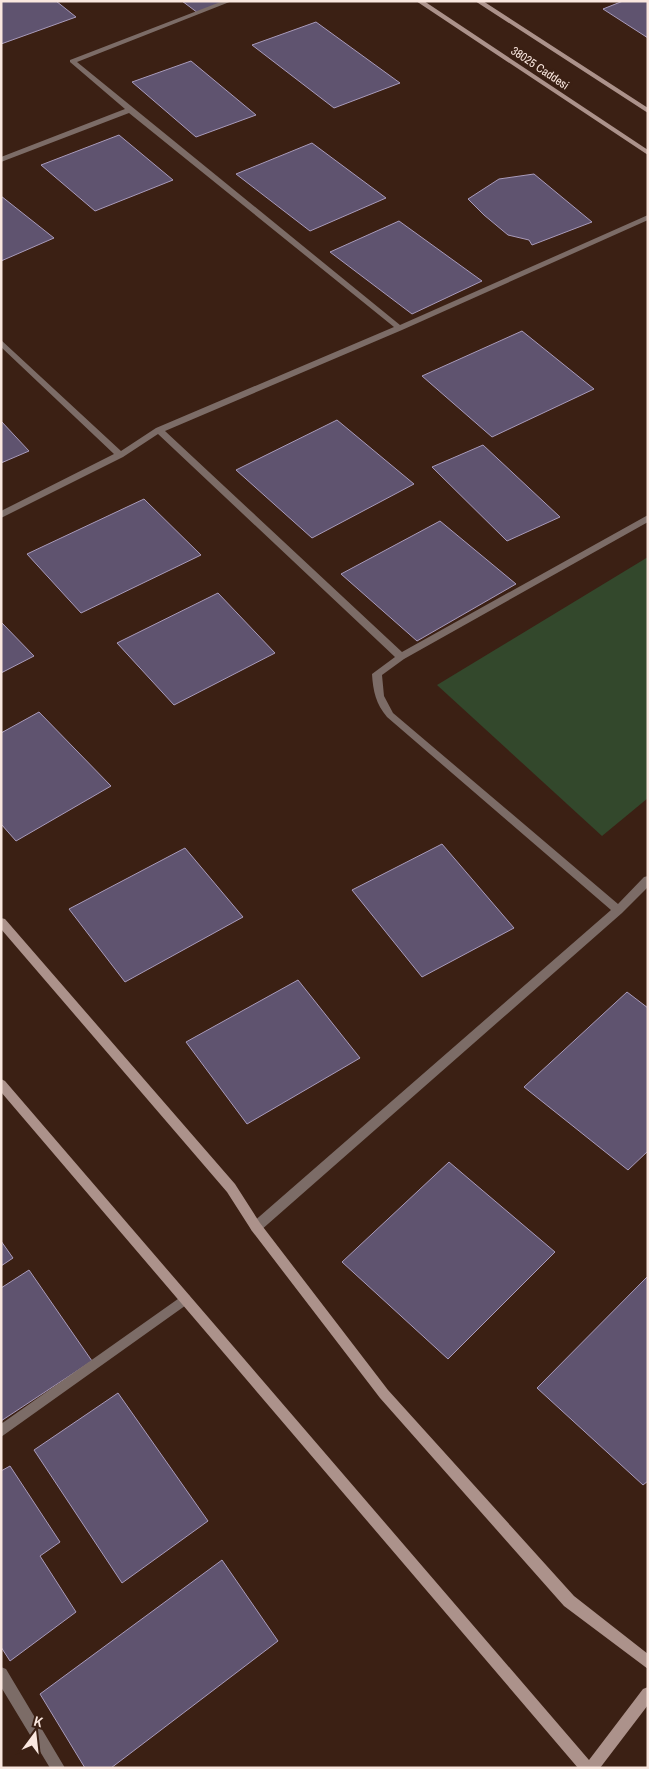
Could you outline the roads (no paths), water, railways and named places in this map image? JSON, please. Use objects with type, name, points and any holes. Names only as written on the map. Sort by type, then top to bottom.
[{"type":"street","points":[[230,1],[72,61],[399,328]]},
{"type":"street","name":"38025 Caddesi","points":[[419,1],[648,153]]},
{"type":"street","name":"38025 Caddesi","points":[[478,1],[646,107]]},
{"type":"street","points":[[1,160],[130,110]]},
{"type":"street","points":[[1,516],[120,455],[159,430],[399,328],[648,217]]},
{"type":"street","points":[[1,342],[120,455]]},
{"type":"street","points":[[159,430],[401,657]]},
{"type":"street","points":[[618,910],[390,716],[380,704],[376,691],[377,674],[401,657],[648,518]]},
{"type":"street","points":[[256,1227],[618,910],[648,880]]},
{"type":"street","points":[[1,922],[232,1188],[256,1227],[384,1394],[569,1601],[648,1662]]},
{"type":"street","points":[[1,1084],[586,1768]]},
{"type":"street","points":[[1,1431],[185,1299]]},
{"type":"street","points":[[1,1674],[58,1768]]},
{"type":"street","points":[[591,1768],[648,1694]]}]
